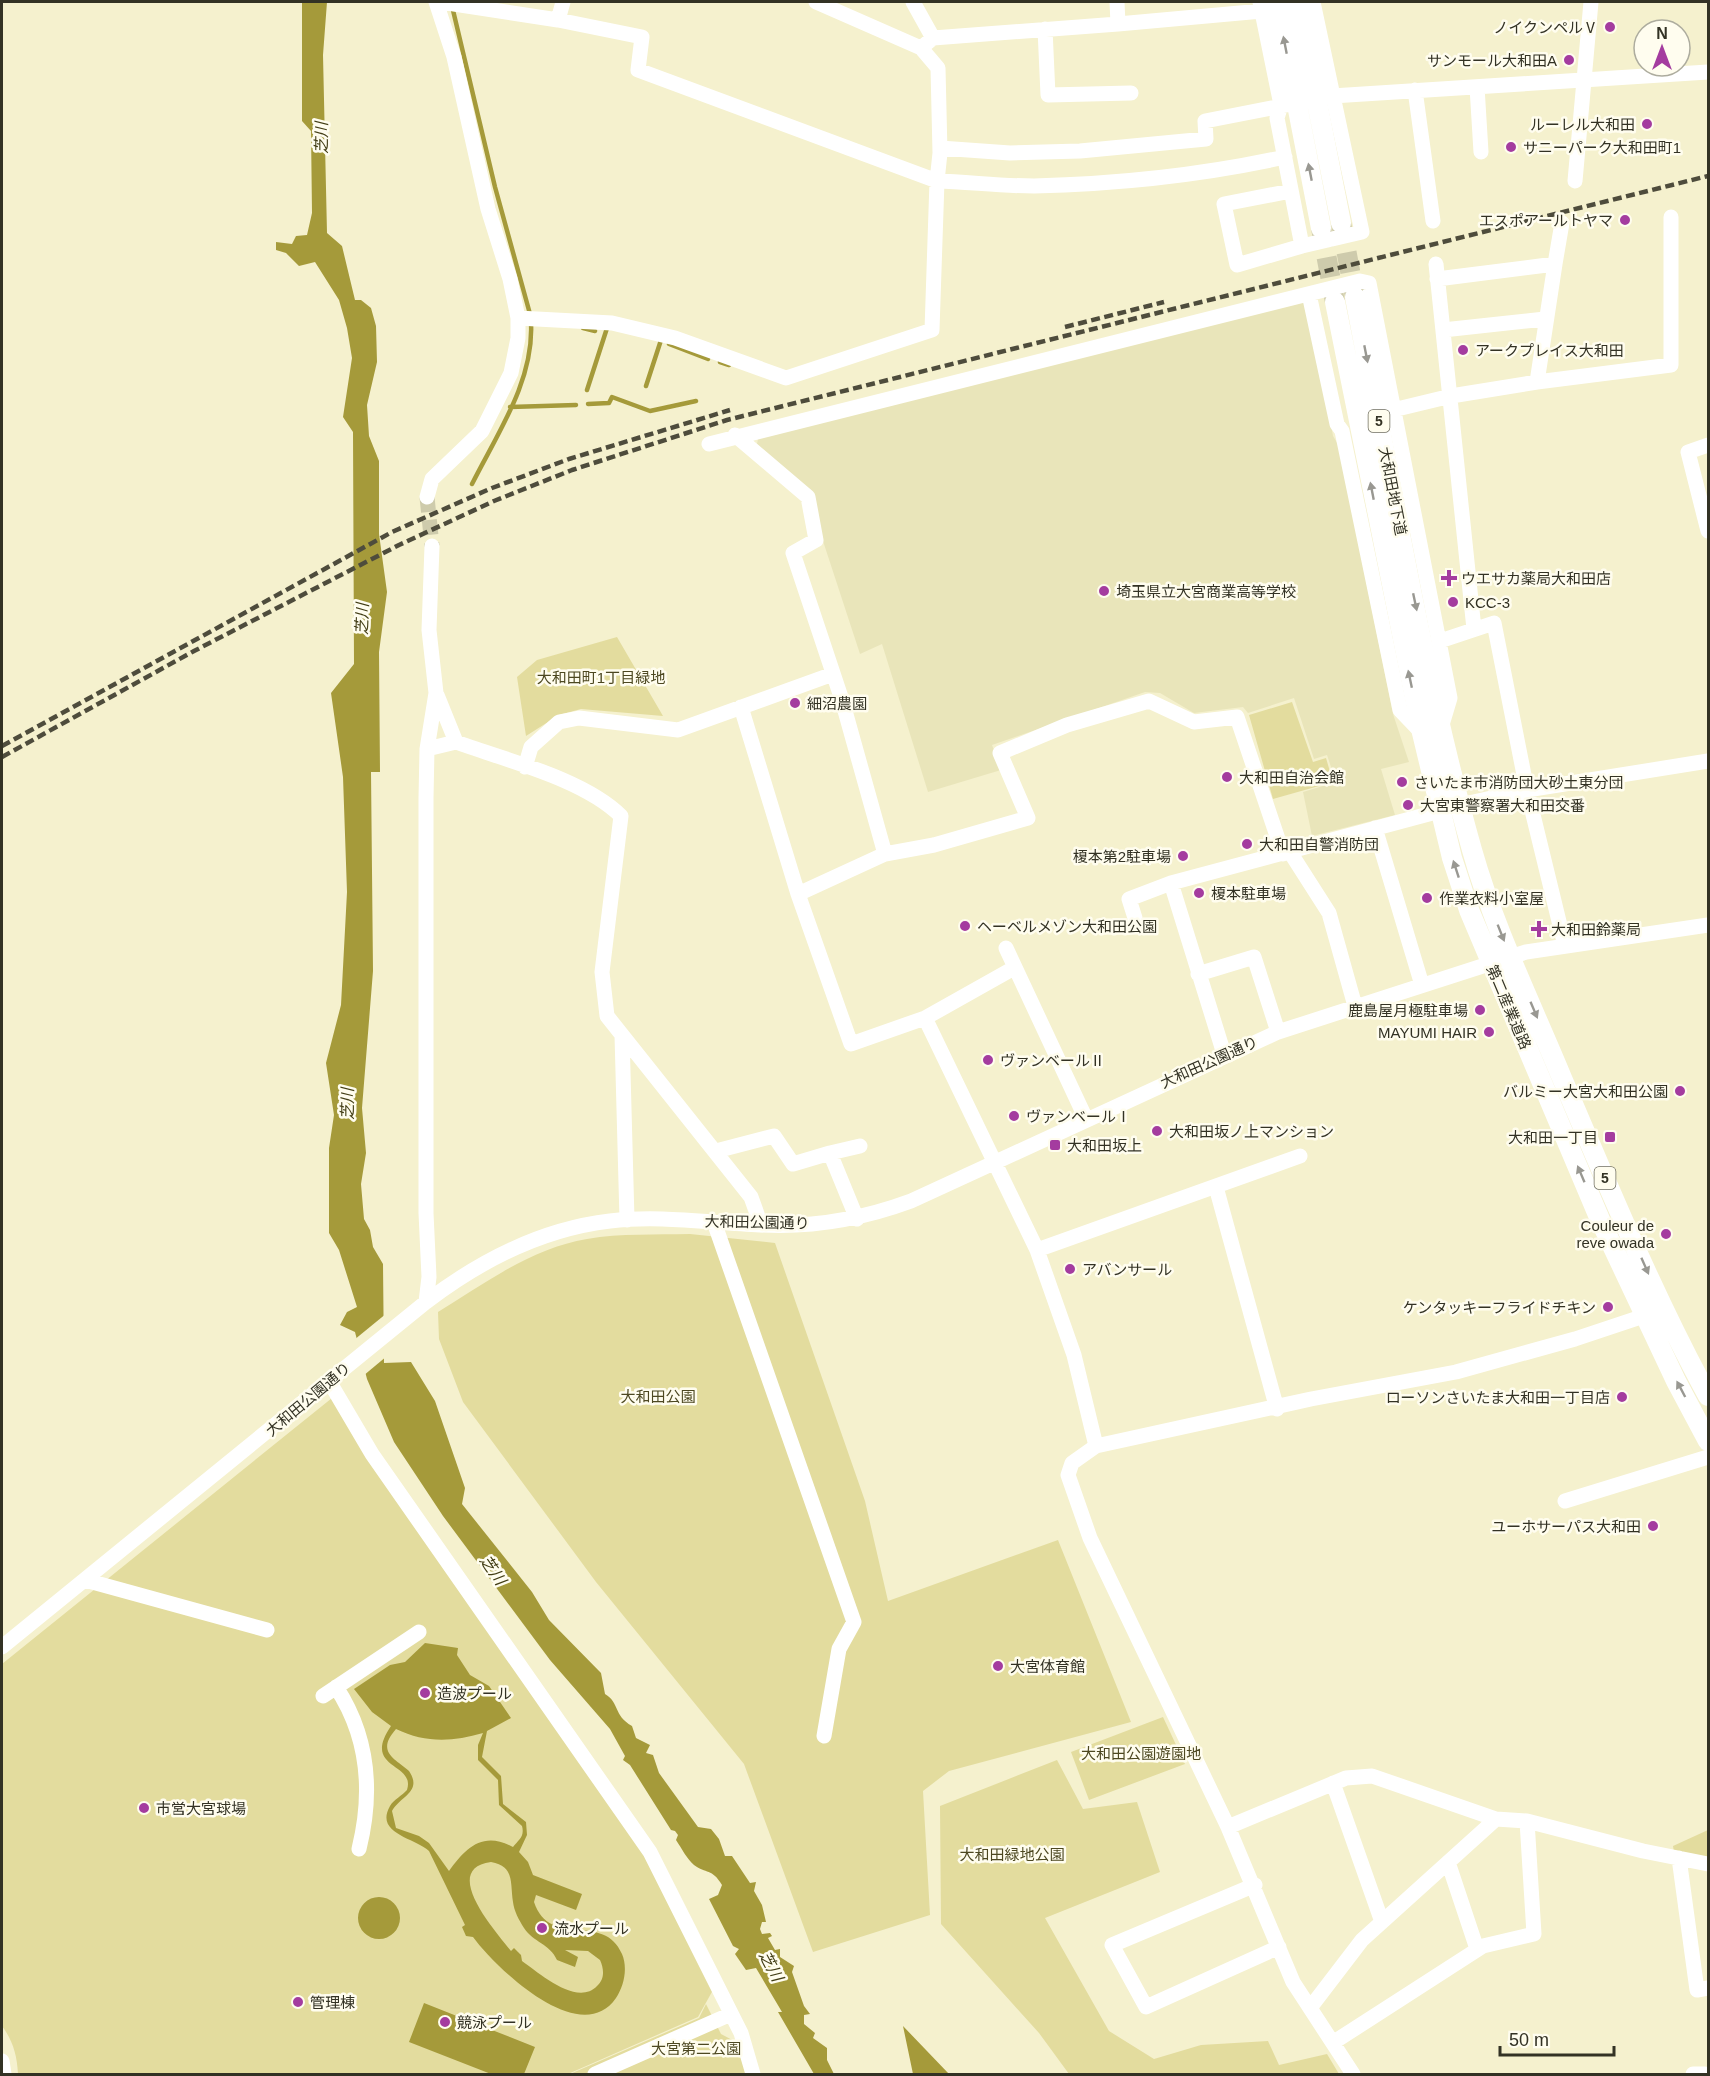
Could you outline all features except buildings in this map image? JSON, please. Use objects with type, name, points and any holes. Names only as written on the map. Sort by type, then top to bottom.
[{"type":"main road","points":[[1297,2],[1341,223]]},
{"type":"main road","points":[[1266,5],[1321,228]]},
{"type":"main road","name":"大和田地下道","points":[[1355,297],[1403,545]]},
{"type":"main road","name":"大和田地下道","points":[[1335,302],[1384,548]]},
{"type":"main road","name":"第二産業道路","points":[[1403,545],[1441,728],[1460,805],[1489,903],[1620,1212],[1664,1309],[1708,1396]]},
{"type":"main road","name":"第二産業道路","points":[[1384,548],[1440,810],[1469,910],[1644,1316],[1708,1441]]},
{"type":"street","points":[[427,497],[432,479],[482,431],[511,373],[518,338],[518,318],[510,279],[488,209],[454,57],[436,2]]},
{"type":"street","points":[[441,2],[558,20],[642,37],[638,70],[937,181],[1034,186],[1110,181],[1217,171],[1284,157]]},
{"type":"street","points":[[558,20],[563,2]]},
{"type":"street","points":[[816,2],[927,43],[1045,29],[1118,24],[1266,5],[1284,104],[1277,118],[1302,246]]},
{"type":"street","points":[[518,318],[622,325],[675,338],[786,378],[932,330],[940,148],[938,68],[913,2]]},
{"type":"street","points":[[1117,2],[1118,24]]},
{"type":"street","points":[[1291,191],[1224,204],[1237,264],[1362,232],[1329,96],[1313,2]]},
{"type":"street","points":[[1575,181],[1591,2]]},
{"type":"street","points":[[1045,29],[1048,95],[1131,93]]},
{"type":"street","points":[[940,148],[1010,153],[1056,152],[1206,139],[1205,121],[1329,96],[1584,82],[1708,72]]},
{"type":"street","points":[[1477,87],[1481,152]]},
{"type":"street","points":[[1415,90],[1433,221]]},
{"type":"street","points":[[1346,430],[1390,418],[1451,396],[1537,382],[1671,365],[1671,218]]},
{"type":"street","points":[[1537,382],[1545,319],[1562,223]]},
{"type":"street","points":[[1474,629],[1437,271],[1555,264]]},
{"type":"street","points":[[709,444],[735,435],[1360,281],[1369,283],[1390,418],[1440,641],[1450,698],[1441,728]]},
{"type":"street","points":[[1309,294],[1337,424],[1346,430],[1400,710],[1422,733]]},
{"type":"street","points":[[1443,330],[1545,319]]},
{"type":"street","points":[[735,435],[808,497],[816,540],[793,553],[833,674],[885,854]]},
{"type":"street","points":[[1708,445],[1688,452],[1708,531]]},
{"type":"street","points":[[426,1302],[429,1277],[426,1213],[427,749],[436,693],[429,630],[432,546]]},
{"type":"street","points":[[1440,641],[1494,623],[1527,790],[1565,946]]},
{"type":"street","points":[[525,767],[531,747],[559,723],[579,718],[678,730],[833,674]]},
{"type":"street","points":[[436,693],[456,742]]},
{"type":"street","points":[[798,894],[885,854],[934,845],[1028,818],[1000,753],[1067,725],[1149,701],[1194,722],[1237,717],[1286,853],[1329,913],[1355,1006]]},
{"type":"street","points":[[741,707],[798,894],[851,1044],[925,1018],[1014,968]]},
{"type":"street","points":[[427,749],[456,742],[583,789],[606,801],[621,816],[602,972],[607,1016],[751,1197],[761,1226]]},
{"type":"street","points":[[1460,805],[1527,790],[1708,761]]},
{"type":"street","points":[[1135,918],[1129,899],[1171,883],[1440,810]]},
{"type":"street","points":[[1375,828],[1422,985]]},
{"type":"street","points":[[1171,883],[1224,1054]]},
{"type":"street","name":"大和田公園通り","points":[[2,1647],[426,1302],[476,1267],[527,1242],[586,1225],[627,1220],[795,1226],[856,1219],[911,1201],[1224,1054],[1278,1032],[1511,957],[1565,946],[1708,926]]},
{"type":"street","points":[[1006,948],[1086,1119]]},
{"type":"street","points":[[1198,974],[1254,957],[1278,1032]]},
{"type":"street","points":[[925,1018],[1037,1250],[1074,1355],[1096,1446]]},
{"type":"street","points":[[622,1035],[627,1220]]},
{"type":"street","points":[[716,1151],[774,1136],[793,1164],[860,1146]]},
{"type":"street","points":[[830,1153],[856,1219]]},
{"type":"street","points":[[1037,1250],[1300,1156]]},
{"type":"street","points":[[1216,1187],[1277,1409]]},
{"type":"street","points":[[714,1222],[855,1622],[839,1649],[825,1736]]},
{"type":"street","points":[[1353,2074],[1293,1982],[1255,1886],[1090,1538],[1068,1474],[1072,1463],[1096,1446],[1277,1409],[1311,1399],[1456,1372],[1575,1339],[1644,1316]]},
{"type":"street","points":[[333,1377],[372,1454],[650,1852],[741,2033],[753,2074]]},
{"type":"street","points":[[1565,1501],[1708,1457]]},
{"type":"street","points":[[85,1580],[267,1630]]},
{"type":"street","points":[[359,1849],[368,1800],[364,1752],[348,1705],[329,1691],[419,1632]]},
{"type":"street","points":[[1228,1827],[1346,1778],[1372,1776],[1496,1819],[1527,1821],[1708,1864]]},
{"type":"street","points":[[1333,1783],[1382,1922]]},
{"type":"street","points":[[1310,2008],[1362,1940],[1496,1819]]},
{"type":"street","points":[[1334,2042],[1477,1949],[1534,1934],[1527,1821]]},
{"type":"street","points":[[1679,1858],[1697,1989],[1708,1988]]},
{"type":"street","points":[[1448,1862],[1477,1949]]},
{"type":"street","points":[[1255,1886],[1112,1945],[1146,2007],[1278,1947]]},
{"type":"street","points":[[595,2074],[731,2014]]},
{"type":"street","points":[[2,2061],[4,2074]]},
{"type":"street","points":[[1693,2074],[1706,2074]]},
{"type":"shaded area","name":"埼玉県立大宮商業高等学校","points":[[1299,300],[1304,303],[1313,331],[1333,436],[1339,446],[1393,714],[1409,762],[1381,769],[1395,815],[1312,836],[1303,792],[1336,782],[1327,755],[1314,759],[1294,698],[1248,713],[1243,707],[1194,713],[1160,693],[1145,692],[992,745],[1001,770],[928,792],[882,644],[860,654],[822,538],[811,494],[757,444],[759,434]]},
{"type":"green space","name":"大和田町1丁目緑地","points":[[617,637],[663,716],[581,709],[559,715],[526,736],[517,677],[537,660]]},
{"type":"green space","points":[[1292,702],[1313,762],[1326,758],[1333,782],[1273,799],[1249,715]]},
{"type":"green space","name":"大和田公園","points":[[690,1234],[775,1243],[865,1501],[888,1601],[1058,1540],[1131,1722],[949,1771],[923,1791],[930,1915],[813,1952],[744,1764],[596,1582],[463,1402],[439,1339],[438,1312],[510,1268],[547,1250],[600,1237]]},
{"type":"green space","points":[[332,1398],[645,1856],[713,1990],[698,2017],[568,2074],[18,2074],[14,2048],[2,2026],[2,1664]]},
{"type":"green space","name":"大和田公園遊園地","points":[[1163,1717],[1185,1764],[1089,1800],[1071,1752]]},
{"type":"green space","name":"大和田緑地公園","points":[[1057,1760],[1083,1809],[1137,1802],[1160,1872],[1045,1918],[1109,2031],[1154,2059],[1201,2045],[1268,2041],[1279,2065],[1327,2054],[1339,2074],[1069,2074],[1039,2033],[941,1924],[940,1806]]},
{"type":"green space","points":[[1708,1830],[1708,1861],[1674,1852],[1673,1846]]},
{"type":"green space","name":"大宮第二公園","points":[[706,2004],[721,2034],[738,2043],[748,2074],[570,2074],[699,2018]]},
{"type":"water","name":"芝川","points":[[302,2],[327,2],[323,55],[327,233],[342,246],[355,300],[361,300],[371,308],[376,326],[377,362],[367,405],[369,436],[379,461],[379,534],[387,592],[379,652],[380,772],[371,772],[373,971],[362,1108],[366,1153],[361,1184],[364,1219],[370,1230],[373,1247],[383,1264],[384,1363],[411,1362],[435,1401],[465,1488],[462,1504],[532,1592],[549,1620],[601,1673],[605,1694],[613,1701],[622,1718],[632,1726],[636,1738],[650,1745],[646,1753],[653,1755],[659,1773],[698,1827],[711,1829],[719,1839],[725,1856],[732,1856],[750,1883],[756,1882],[754,1891],[762,1905],[766,1922],[762,1922],[760,1929],[762,1934],[770,1933],[772,1936],[768,1938],[775,1950],[780,1949],[780,1957],[794,1966],[792,1972],[804,2006],[810,2014],[804,2015],[804,2024],[815,2033],[813,2038],[827,2048],[827,2060],[834,2074],[814,2074],[778,2012],[782,2012],[756,1968],[746,1970],[735,1954],[739,1949],[733,1946],[709,1899],[718,1895],[722,1885],[715,1876],[698,1868],[687,1857],[676,1840],[678,1835],[671,1830],[630,1765],[623,1760],[625,1756],[610,1729],[550,1660],[443,1516],[394,1442],[367,1379],[355,1332],[340,1325],[347,1312],[357,1307],[339,1250],[329,1233],[329,1148],[334,1115],[326,1063],[341,1005],[347,892],[343,777],[331,693],[354,664],[353,432],[343,417],[352,358],[339,300],[315,262],[299,266],[286,253],[276,250],[276,242],[292,244],[296,236],[307,235],[312,213],[311,131],[302,121]]},
{"type":"water","points":[[425,1643],[458,1648],[457,1655],[470,1675],[489,1686],[511,1718],[487,1731],[482,1757],[501,1776],[503,1804],[526,1822],[527,1835],[519,1852],[528,1862],[533,1875],[582,1894],[576,1910],[536,1895],[534,1902],[542,1916],[552,1924],[564,1928],[603,1934],[614,1941],[622,1954],[625,1971],[621,1988],[616,1998],[600,2012],[582,2015],[561,2009],[539,1998],[518,1983],[473,1937],[466,1936],[462,1927],[465,1925],[429,1851],[399,1834],[388,1823],[387,1815],[390,1806],[407,1790],[408,1781],[404,1774],[385,1758],[382,1751],[383,1740],[391,1726],[372,1712],[354,1689],[390,1665],[405,1662]],"holes":[[[396,1729],[417,1737],[439,1740],[483,1733],[478,1745],[478,1760],[498,1780],[499,1805],[522,1826],[522,1836],[513,1847],[502,1842],[483,1841],[468,1849],[449,1871],[429,1843],[419,1836],[396,1828],[392,1811],[409,1793],[413,1784],[409,1771],[393,1758],[387,1749],[387,1743]],[[491,1862],[499,1864],[508,1871],[514,1909],[524,1928],[550,1950],[557,1960],[575,1967],[578,1957],[565,1950],[588,1951],[600,1960],[603,1974],[597,1986],[579,1993],[558,1986],[522,1961],[521,1955],[514,1948],[511,1951],[485,1917],[471,1888],[470,1876],[476,1867]]]},
{"type":"water","points":[[379,1897],[394,1903],[400,1918],[394,1933],[379,1939],[364,1933],[358,1918],[364,1903]]},
{"type":"water","name":"競泳プール","points":[[424,2003],[535,2047],[524,2074],[491,2074],[409,2042]]},
{"type":"water","points":[[903,2026],[949,2074],[913,2074]]},
{"type":"pier","points":[[387,1313],[387,1356],[363,1376],[354,1340]]},
{"type":"waterway","points":[[452,6],[495,187],[530,314]]},
{"type":"waterway","points":[[472,484],[520,386],[527,366],[531,323]]},
{"type":"waterway","points":[[587,390],[608,325]]},
{"type":"waterway","points":[[583,328],[595,331]]},
{"type":"waterway","points":[[646,386],[662,337]]},
{"type":"waterway","points":[[669,344],[708,359]]},
{"type":"waterway","points":[[720,362],[729,365]]},
{"type":"waterway","points":[[588,404],[609,403],[612,397],[650,411],[696,401]]},
{"type":"waterway","points":[[510,407],[576,405]]},
{"type":"tunnel","points":[[1341,223],[1355,297]]},
{"type":"tunnel","points":[[1321,228],[1335,302]]},
{"type":"tunnel","points":[[427,497],[432,546]]},
{"type":"railway","points":[[2,757],[194,651],[399,545],[494,501],[572,470],[727,420],[1708,176]]},
{"type":"railway","points":[[1065,327],[1164,302]]},
{"type":"railway","points":[[2,746],[392,532],[492,488],[569,459],[730,410]]},
{"type":"place","name":"ノイクンペルⅤ","points":[[1610,27]]},
{"type":"place","name":"サンモール大和田A","points":[[1569,60]]},
{"type":"place","name":"ルーレル大和田","points":[[1647,124]]},
{"type":"place","name":"サニーパーク大和田町1","points":[[1511,147]]},
{"type":"place","name":"エスポアールトヤマ","points":[[1625,220]]},
{"type":"place","name":"アークプレイス大和田","points":[[1463,350]]},
{"type":"place","name":"ウエサカ薬局大和田店","points":[[1449,578]]},
{"type":"place","name":"埼玉県立大宮商業高等学校","points":[[1104,591]]},
{"type":"place","name":"KCC-3","points":[[1453,602]]},
{"type":"place","name":"細沼農園","points":[[795,703]]},
{"type":"place","name":"大和田自治会館","points":[[1227,777]]},
{"type":"place","name":"さいたま市消防団大砂土東分団","points":[[1402,782]]},
{"type":"place","name":"大宮東警察署大和田交番","points":[[1408,805]]},
{"type":"place","name":"大和田自警消防団","points":[[1247,844]]},
{"type":"place","name":"榎本第2駐車場","points":[[1183,856]]},
{"type":"place","name":"榎本駐車場","points":[[1199,893]]},
{"type":"place","name":"作業衣料小室屋","points":[[1427,898]]},
{"type":"place","name":"ヘーベルメゾン大和田公園","points":[[965,926]]},
{"type":"place","name":"大和田鈴薬局","points":[[1539,929]]},
{"type":"place","name":"鹿島屋月極駐車場","points":[[1480,1010]]},
{"type":"place","name":"MAYUMI HAIR","points":[[1489,1032]]},
{"type":"place","name":"ヴァンベールⅡ","points":[[988,1060]]},
{"type":"place","name":"バルミー大宮大和田公園","points":[[1680,1091]]},
{"type":"place","name":"ヴァンベールⅠ","points":[[1014,1116]]},
{"type":"place","name":"大和田坂ノ上マンション","points":[[1157,1131]]},
{"type":"place","name":"大和田一丁目","points":[[1610,1137]]},
{"type":"place","name":"大和田坂上","points":[[1055,1145]]},
{"type":"place","name":"Couleur de reve owada","points":[[1666,1234]]},
{"type":"place","name":"アバンサール","points":[[1070,1269]]},
{"type":"place","name":"ケンタッキーフライドチキン","points":[[1608,1307]]},
{"type":"place","name":"ローソンさいたま大和田一丁目店","points":[[1622,1397]]},
{"type":"place","name":"ユーホサーパス大和田","points":[[1653,1526]]},
{"type":"place","name":"大宮体育館","points":[[998,1666]]},
{"type":"place","name":"造波プール","points":[[425,1693]]},
{"type":"place","name":"市営大宮球場","points":[[144,1808]]},
{"type":"place","name":"流水プール","points":[[542,1928]]},
{"type":"place","name":"管理棟","points":[[298,2002]]},
{"type":"place","name":"競泳プール","points":[[445,2022]]}]
